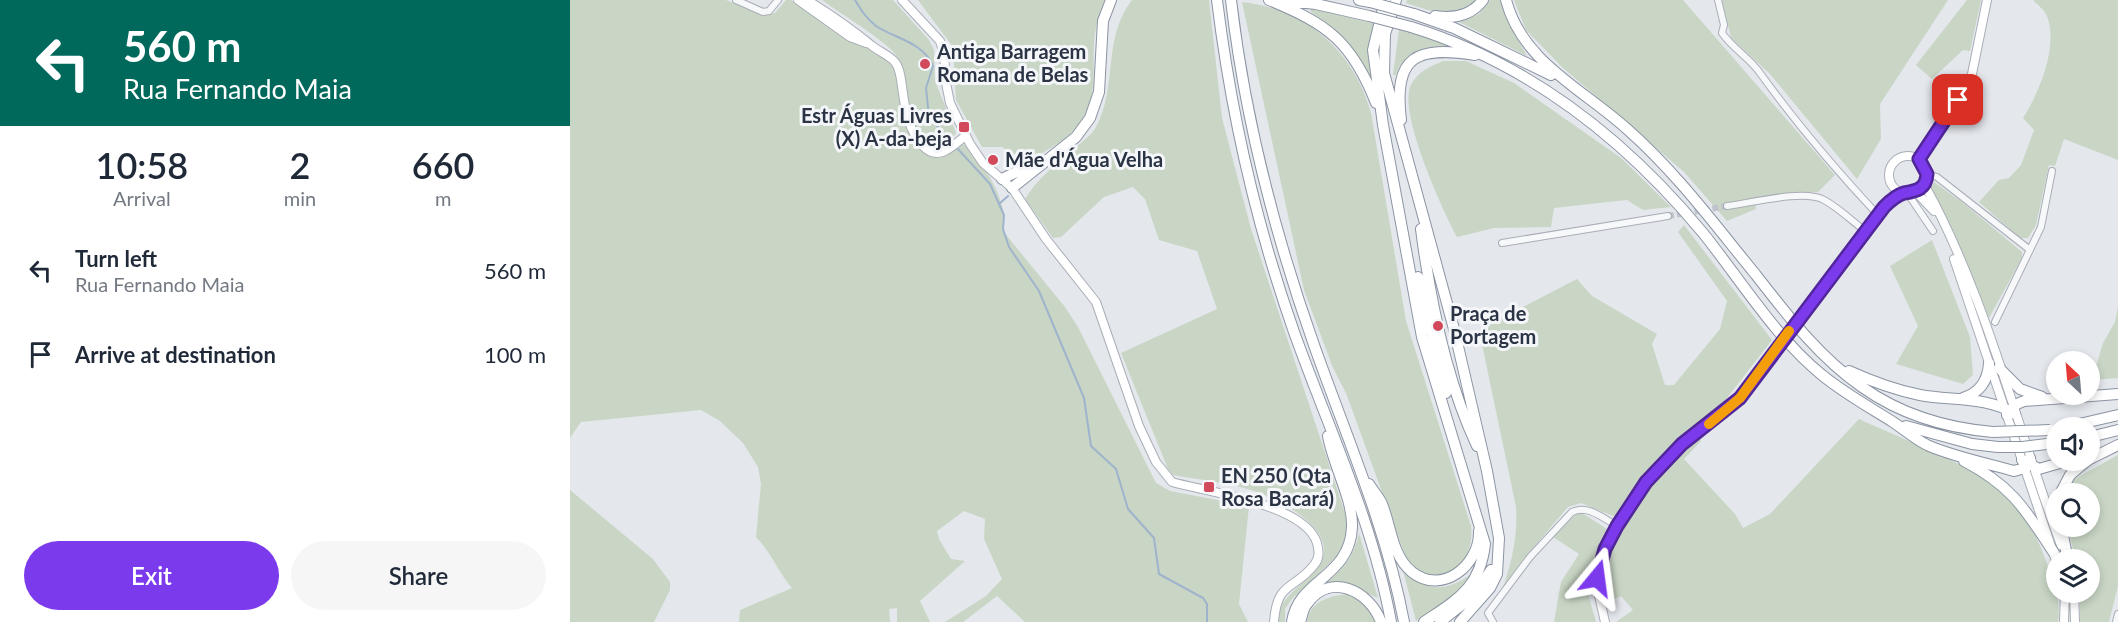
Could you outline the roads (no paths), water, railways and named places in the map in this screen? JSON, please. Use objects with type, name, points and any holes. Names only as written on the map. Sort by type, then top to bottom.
[{"type":"highway","points":[[1217,0],[1225,67],[1248,181],[1281,294],[1352,489],[1390,622]]},
{"type":"highway","points":[[1231,0],[1239,65],[1262,177],[1294,290],[1385,544],[1404,622]]},
{"type":"highway","points":[[1269,0],[1316,21],[1352,53],[1365,76],[1383,125]]},
{"type":"highway","points":[[1278,0],[1316,4],[1369,16],[1446,38],[1490,57],[1537,85],[1615,141],[1670,196],[1792,345],[1820,373],[1853,399],[1926,444],[1945,451],[2014,471],[2028,464],[2046,468]]},
{"type":"highway","points":[[1385,0],[1373,50],[1383,125],[1422,336],[1485,544],[1483,562],[1469,589],[1438,619]]},
{"type":"highway","points":[[1396,0],[1385,34],[1383,52],[1392,107],[1454,329],[1487,471],[1499,538],[1497,574],[1490,588],[1460,622]]},
{"type":"highway","points":[[1414,14],[1448,18],[1462,16],[1473,10],[1483,0]]},
{"type":"highway","points":[[1506,0],[1510,16],[1526,45],[1570,85],[1626,128],[1665,166],[1802,334],[1829,362],[1862,387],[1901,409],[1941,423],[1993,432],[2046,429]]},
{"type":"highway","points":[[1012,189],[1076,137],[1090,118],[1099,92],[1103,21],[1111,1]]},
{"type":"highway","points":[[1364,1],[1414,14],[1454,28],[1530,62],[1570,85]]},
{"type":"highway","points":[[1403,141],[1398,87],[1404,71],[1414,58],[1431,51],[1444,50],[1490,57]]},
{"type":"highway","points":[[1002,179],[1053,154]]},
{"type":"highway","points":[[1829,362],[1891,388],[1921,395],[1959,399],[2010,411],[2020,402],[2046,400]]},
{"type":"highway","points":[[1959,399],[1975,393],[1983,385],[1994,365],[2020,389],[2046,397]]},
{"type":"highway","points":[[2100,395],[2118,394]]},
{"type":"highway","points":[[1292,622],[1303,595],[1344,558],[1350,543],[1350,511],[1331,455],[1325,415]]},
{"type":"highway","points":[[2100,419],[2118,415]]},
{"type":"highway","points":[[1891,421],[1938,436],[1998,447],[2046,444]]},
{"type":"highway","points":[[2100,434],[2118,430]]},
{"type":"highway","points":[[2100,450],[2118,445]]},
{"type":"highway","points":[[2100,454],[2118,445]]},
{"type":"highway","points":[[1945,451],[1982,470],[2011,492],[2024,506],[2050,549]]},
{"type":"highway","points":[[2066,483],[2075,471]]},
{"type":"highway","points":[[1361,473],[1381,502],[1396,549],[1405,565],[1424,578],[1450,578],[1462,572],[1471,561],[1479,535],[1477,513]]},
{"type":"highway","points":[[1424,622],[1438,619],[1474,595],[1498,556]]},
{"type":"highway","points":[[1300,622],[1306,604],[1319,593],[1333,587],[1351,589],[1362,594],[1373,604],[1381,622]]},
{"type":"main road","points":[[798,0],[850,37],[872,46]]},
{"type":"main road","points":[[807,0],[855,30],[897,66],[903,108],[912,131],[919,141],[934,153],[948,150],[965,136]]},
{"type":"main road","points":[[902,0],[940,41],[945,54],[945,83],[965,136],[983,163],[1012,189],[1046,239],[1096,302],[1139,426],[1164,475],[1172,482],[1259,502],[1281,511],[1304,526],[1315,538],[1318,557],[1314,566],[1279,596],[1275,605],[1274,622]]},
{"type":"main road","points":[[1919,159],[1972,74],[1987,0]]},
{"type":"main road","points":[[1605,622],[1597,578],[1605,549],[1617,526],[1659,465],[1740,398],[1884,207],[1890,183],[1889,171],[1896,160],[1907,156],[1919,159],[1927,174],[1924,184],[1884,207]]},
{"type":"main road","points":[[1890,183],[1932,209],[1948,239],[1994,365]]},
{"type":"main road","points":[[1924,184],[1949,230],[2028,464],[2053,549]]},
{"type":"main road","points":[[2028,464],[2063,549]]},
{"type":"main road","points":[[2064,622],[2065,603]]},
{"type":"main road","points":[[2074,603],[2075,622]]},
{"type":"street","points":[[737,0],[763,12],[769,11],[778,0]]},
{"type":"street","points":[[1718,0],[1724,25],[1722,33],[1729,43],[1761,73],[1776,97],[1878,215]]},
{"type":"street","points":[[1995,322],[2041,227],[2052,171]]},
{"type":"street","points":[[1927,174],[1937,177],[2030,250]]},
{"type":"street","points":[[1909,193],[1933,231]]},
{"type":"street","points":[[1727,206],[1798,196],[1815,197],[1824,200],[1865,231]]},
{"type":"street","points":[[1502,243],[1668,216]]},
{"type":"street","points":[[1493,622],[1488,613],[1530,557],[1572,513],[1578,509],[1587,509],[1617,526]]},
{"type":"street","points":[[2116,622],[2118,614]]},
{"type":"waterway","points":[[855,0],[876,26],[916,46],[928,58],[933,66],[926,88],[929,117],[952,142]]},
{"type":"waterway","points":[[957,148],[990,184],[1004,215],[1003,229],[1009,247],[1039,291],[1084,398],[1091,446],[1116,469],[1128,509],[1154,538],[1159,574],[1203,598],[1207,604],[1207,622]]},
{"type":"waterway","points":[[999,204],[1008,196]]},
{"type":"tunnel","points":[[1668,216],[1727,206]]},
{"type":"place","name":"Antiga Barragem Romana de Belas","points":[[925,64]]},
{"type":"place","name":"Estr Águas Livres (X) A-da-beja","points":[[964,127]]},
{"type":"place","name":"Mãe d'Água Velha","points":[[993,160]]},
{"type":"place","name":"Praça de Portagem","points":[[1438,326]]},
{"type":"place","name":"EN 250 (Qta Rosa Bacará)","points":[[1209,487]]}]
